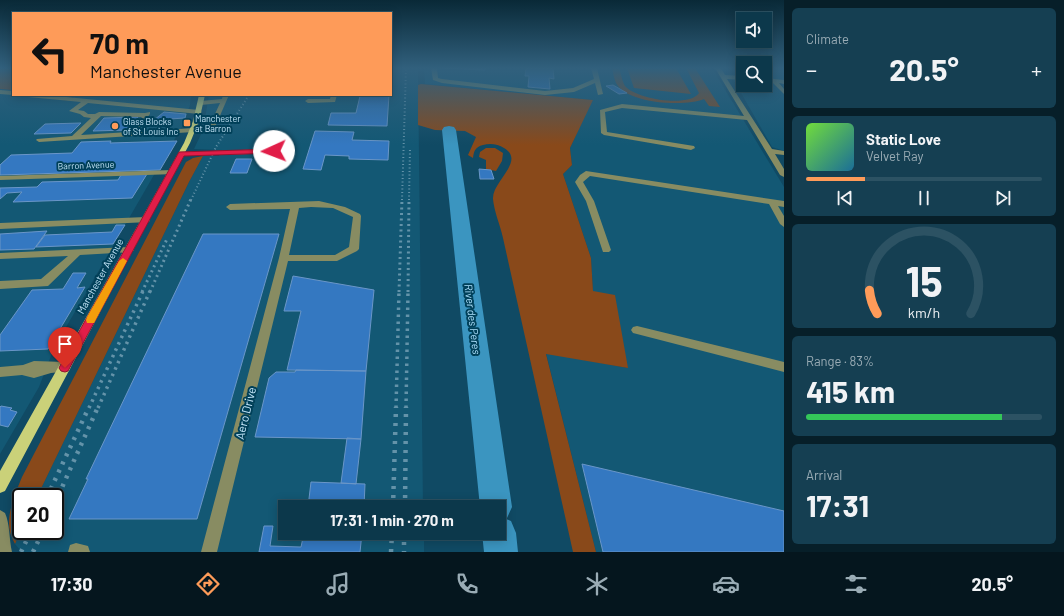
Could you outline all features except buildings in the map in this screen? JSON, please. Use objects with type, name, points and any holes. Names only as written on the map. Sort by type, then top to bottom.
[{"type":"main road","name":"Manchester Avenue","points":[[0,486],[182,154],[193,130],[201,103]]},
{"type":"street","points":[[734,94],[784,175]]},
{"type":"street","points":[[37,96],[153,107],[201,103],[225,98]]},
{"type":"street","points":[[308,101],[333,101],[334,96]]},
{"type":"street","points":[[212,127],[225,98]]},
{"type":"street","points":[[86,101],[72,111],[82,112],[86,116],[95,116],[103,113],[146,115]]},
{"type":"street","points":[[124,114],[134,105]]},
{"type":"street","points":[[691,148],[604,133],[602,111],[622,106],[749,118]]},
{"type":"street","points":[[131,134],[153,107]]},
{"type":"street","points":[[74,138],[95,116]]},
{"type":"street","points":[[39,140],[193,130]]},
{"type":"street","points":[[182,154],[274,151]]},
{"type":"street","points":[[769,151],[784,153]]},
{"type":"street","name":"Barron Avenue","points":[[0,178],[172,172]]},
{"type":"street","points":[[606,250],[590,201],[580,182],[583,177],[589,173],[784,204]]},
{"type":"street","points":[[772,202],[784,224]]},
{"type":"street","points":[[230,207],[295,206],[308,204],[333,205],[348,210],[356,216],[354,249],[337,258],[284,258]]},
{"type":"street","name":"Aero Drive","points":[[209,552],[280,275],[295,206]]},
{"type":"street","points":[[0,226],[146,220]]},
{"type":"street","points":[[0,256],[129,250]]},
{"type":"street","points":[[0,285],[44,283],[78,252]]},
{"type":"street","points":[[636,330],[784,367]]},
{"type":"street","points":[[0,372],[24,370],[34,366],[46,365],[51,368],[65,368]]},
{"type":"street","points":[[0,518],[1,539],[4,552]]},
{"type":"shaded area","points":[[0,94],[12,94],[12,96],[57,96],[52,99],[67,101],[74,97],[72,96],[191,96],[190,105],[184,123],[54,348],[39,387],[0,454]]},
{"type":"shaded area","points":[[392,94],[418,94],[423,500],[278,500],[278,540],[424,540],[424,552],[22,552],[15,544],[17,540],[64,540],[64,488],[41,488],[189,182],[203,156],[219,156],[222,150],[194,149],[203,130],[209,96],[392,96]]},
{"type":"shaded area","points":[[418,94],[526,94],[593,100],[570,148],[572,165],[563,174],[591,258],[593,291],[615,295],[628,368],[546,354],[596,552],[573,552],[493,199],[497,185],[510,165],[510,153],[504,148],[494,144],[486,144],[480,146],[474,151],[473,158],[468,155],[476,137],[465,131],[435,130],[418,125]]},
{"type":"shaded area","points":[[527,94],[728,94],[784,187],[784,552],[596,552],[546,353],[628,368],[593,291],[591,258],[563,174],[572,165],[570,148],[592,100]]},
{"type":"shaded area","points":[[630,94],[637,94],[651,98],[674,101],[693,98],[698,94],[712,94],[720,107],[709,106],[704,99],[684,103],[671,103],[657,102]]},
{"type":"shaded area","points":[[741,94],[784,94],[784,151],[772,147]]},
{"type":"shaded area","points":[[486,148],[495,148],[503,153],[502,161],[496,171],[486,169],[486,160],[479,157],[480,152]]},
{"type":"shaded area","points":[[203,156],[189,182],[41,488],[18,488],[22,477],[186,162],[193,158]]},
{"type":"shaded area","points":[[12,504],[12,538],[9,525]]},
{"type":"waterway","name":"River des Peres","points":[[449,130],[495,500]]},
{"type":"waterway","name":"River des Peres","points":[[500,540],[501,552]]},
{"type":"railway","points":[[402,200],[405,94]]},
{"type":"railway","points":[[191,200],[216,147],[248,96]]},
{"type":"railway","points":[[409,200],[410,148]]},
{"type":"railway","points":[[150,292],[191,199]]},
{"type":"railway","points":[[399,292],[402,199]]},
{"type":"railway","points":[[408,292],[409,199]]},
{"type":"railway","points":[[142,292],[167,239]]},
{"type":"railway","points":[[89,408],[143,291]]},
{"type":"railway","points":[[98,408],[150,291]]},
{"type":"railway","points":[[396,408],[399,291]]},
{"type":"railway","points":[[406,408],[408,291]]},
{"type":"railway","points":[[51,488],[89,407]]},
{"type":"railway","points":[[62,488],[98,407]]},
{"type":"railway","points":[[393,500],[396,407]]},
{"type":"railway","points":[[405,500],[406,407]]},
{"type":"railway","points":[[21,552],[27,540]]},
{"type":"railway","points":[[33,552],[39,540]]},
{"type":"railway","points":[[391,552],[392,540]]},
{"type":"railway","points":[[404,540],[404,552]]},
{"type":"slow traffic","points":[[91,320],[123,261]]},
{"type":"place","name":"Manchester at Barron","points":[[187,123]]},
{"type":"place","name":"Glass Blocks of St Louis Inc","points":[[115,126]]},
{"type":"route","points":[[65,368],[182,154],[274,151]]}]
